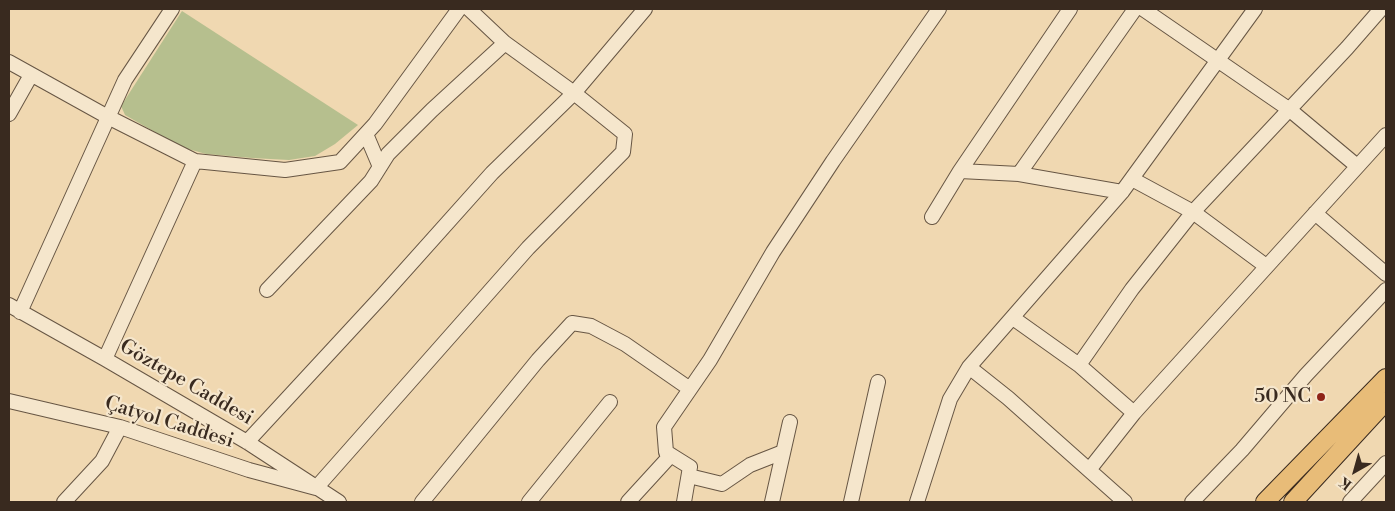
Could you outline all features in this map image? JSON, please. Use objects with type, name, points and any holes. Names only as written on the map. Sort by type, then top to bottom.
[{"type":"main road","points":[[1265,502],[1386,378]]},
{"type":"main road","points":[[1293,502],[1386,401]]},
{"type":"street","points":[[15,309],[125,80],[172,9]]},
{"type":"street","points":[[9,62],[108,118],[196,161],[285,170],[340,162],[375,124],[459,9]]},
{"type":"street","points":[[316,488],[528,248],[623,152],[625,134],[574,93],[506,43],[469,9]]},
{"type":"street","points":[[247,442],[492,173],[574,93],[645,9]]},
{"type":"street","points":[[684,502],[690,467],[666,452],[664,427],[710,360],[790,227],[844,145],[939,9]]},
{"type":"street","points":[[932,217],[960,171],[1070,9]]},
{"type":"street","points":[[1019,174],[1135,9]]},
{"type":"street","points":[[1143,9],[1290,110],[1357,166]]},
{"type":"street","points":[[917,502],[950,399],[969,367],[1122,192],[1255,9]]},
{"type":"street","points":[[1079,364],[1132,289],[1193,212],[1290,110],[1381,9]]},
{"type":"street","points":[[267,290],[371,181],[388,154],[432,110],[506,43]]},
{"type":"street","points":[[9,114],[31,75]]},
{"type":"street","points":[[366,134],[380,167]]},
{"type":"street","points":[[1089,470],[1134,413],[1386,135]]},
{"type":"street","points":[[105,359],[196,161]]},
{"type":"street","points":[[960,171],[1019,174],[1122,192]]},
{"type":"street","points":[[1132,179],[1193,212],[1266,266]]},
{"type":"street","points":[[1314,213],[1386,274]]},
{"type":"street","points":[[1192,502],[1242,450],[1306,375],[1386,290]]},
{"type":"street","name":"Göztepe Caddesi","points":[[15,309],[247,442],[339,502]]},
{"type":"street","points":[[1013,318],[1079,364],[1134,413]]},
{"type":"street","points":[[422,502],[538,360],[572,323],[591,326],[626,344],[690,389]]},
{"type":"street","points":[[969,367],[1008,398],[1125,502]]},
{"type":"street","points":[[851,502],[878,382]]},
{"type":"street","name":"Çatyol Caddesi","points":[[9,401],[120,427],[249,470],[316,488]]},
{"type":"street","points":[[529,502],[610,402]]},
{"type":"street","points":[[772,502],[790,422]]},
{"type":"street","points":[[67,501],[102,461],[120,427]]},
{"type":"street","points":[[689,476],[722,484],[750,465],[783,452]]},
{"type":"street","points":[[628,502],[671,455]]},
{"type":"street","points":[[1350,502],[1386,463]]},
{"type":"green space","points":[[182,11],[358,125],[335,144],[315,156],[289,160],[206,154],[181,147],[125,115],[121,106]]},
{"type":"place","name":"50 NC","points":[[1321,397]]}]
